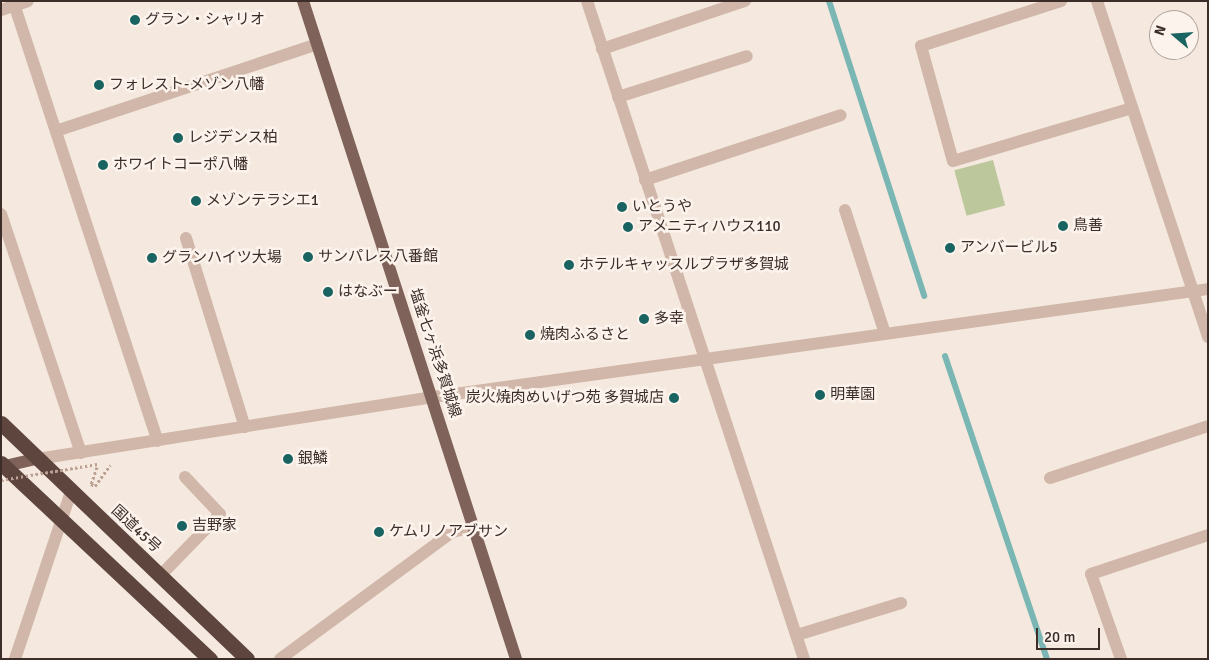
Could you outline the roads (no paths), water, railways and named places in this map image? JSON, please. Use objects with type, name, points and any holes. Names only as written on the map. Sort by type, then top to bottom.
[{"type":"highway","name":"国道45号","points":[[1,423],[247,659]]},
{"type":"highway","points":[[2,469],[210,659]]},
{"type":"main road","name":"塩釜七ヶ浜多賀城線","points":[[303,1],[433,397],[516,659]]},
{"type":"main road","points":[[2,469],[37,459]]},
{"type":"street","points":[[1,10],[14,3],[28,1]]},
{"type":"street","points":[[587,1],[804,659]]},
{"type":"street","points":[[602,49],[745,1]]},
{"type":"street","points":[[1061,1],[921,46],[953,162],[1132,108]]},
{"type":"street","points":[[1097,1],[1208,337]]},
{"type":"street","points":[[14,3],[158,441]]},
{"type":"street","points":[[56,131],[317,44]]},
{"type":"street","points":[[618,97],[747,56]]},
{"type":"street","points":[[645,180],[841,115]]},
{"type":"street","points":[[845,210],[885,334]]},
{"type":"street","points":[[1,214],[81,453]]},
{"type":"street","points":[[186,238],[245,427]]},
{"type":"street","points":[[37,459],[433,397],[1208,289]]},
{"type":"street","points":[[1050,478],[1208,426]]},
{"type":"street","points":[[160,576],[220,514],[185,477]]},
{"type":"street","points":[[15,659],[71,492]]},
{"type":"street","points":[[280,659],[452,532],[473,527]]},
{"type":"street","points":[[1121,659],[1091,574],[1208,535]]},
{"type":"street","points":[[797,635],[901,603]]},
{"type":"waterway","points":[[829,1],[924,296]]},
{"type":"waterway","points":[[945,356],[1047,659]]},
{"type":"place","name":"グラン・シャリオ","points":[[135,20]]},
{"type":"place","name":"フォレスト-メゾン八幡","points":[[99,85]]},
{"type":"place","name":"レジデンス柏","points":[[178,138]]},
{"type":"place","name":"ホワイトコーポ八幡","points":[[103,165]]},
{"type":"place","name":"メゾンテラシエ1","points":[[196,201]]},
{"type":"place","name":"いとうや","points":[[622,207]]},
{"type":"place","name":"鳥善","points":[[1063,226]]},
{"type":"place","name":"アメニティハウス110","points":[[628,227]]},
{"type":"place","name":"アンバービル5","points":[[950,248]]},
{"type":"place","name":"サンパレス八番館","points":[[308,257]]},
{"type":"place","name":"グランハイツ大場","points":[[152,258]]},
{"type":"place","name":"ホテルキャッスルプラザ多賀城","points":[[569,265]]},
{"type":"place","name":"はなぶー","points":[[328,292]]},
{"type":"place","name":"多幸","points":[[644,319]]},
{"type":"place","name":"焼肉ふるさと","points":[[530,335]]},
{"type":"place","name":"明華園","points":[[820,395]]},
{"type":"place","name":"炭火焼肉めいげつ苑 多賀城店","points":[[674,398]]},
{"type":"place","name":"銀鱗","points":[[288,459]]},
{"type":"place","name":"吉野家","points":[[182,526]]},
{"type":"place","name":"ケムリノアブサン","points":[[379,532]]}]
